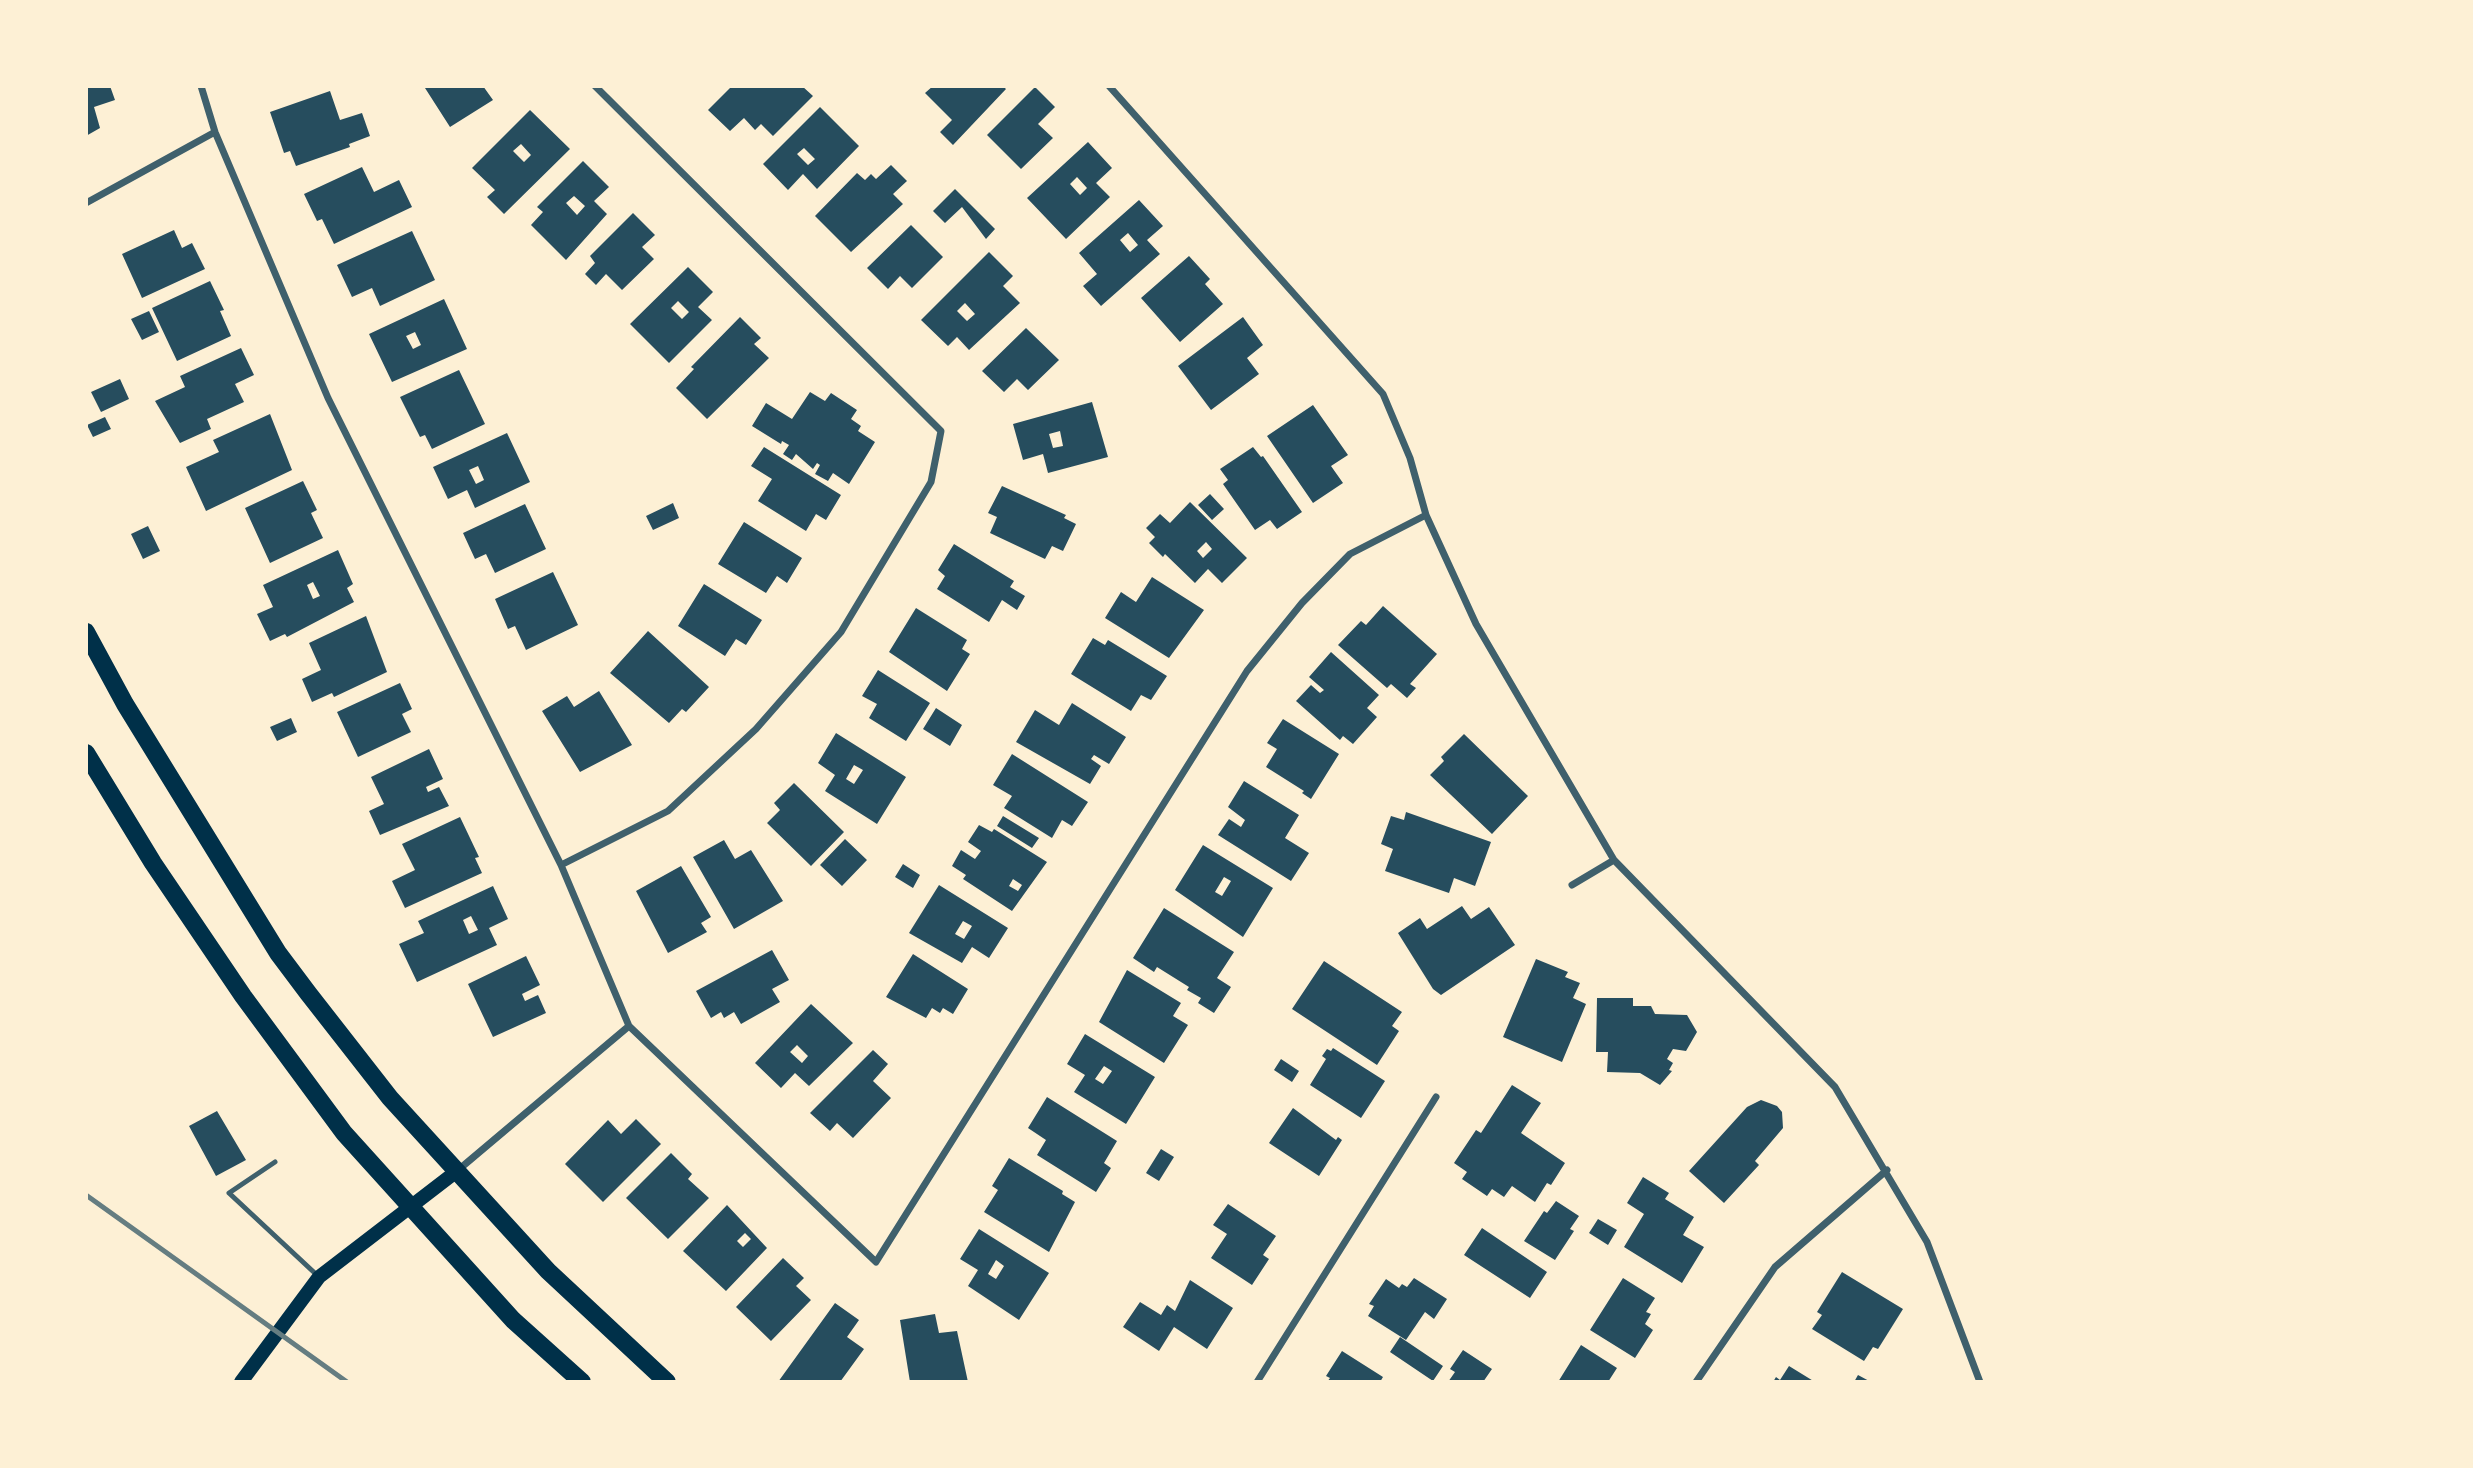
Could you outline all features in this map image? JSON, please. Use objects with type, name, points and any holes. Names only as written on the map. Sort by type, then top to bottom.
[{"type":"main road","points":[[86,632],[125,704],[278,953],[390,1098],[548,1271],[667,1382]]},
{"type":"main road","points":[[86,753],[153,863],[243,996],[344,1133],[513,1320],[582,1382]]},
{"type":"main road","points":[[242,1382],[319,1277],[457,1171]]},
{"type":"street","points":[[201,86],[215,132],[328,398],[561,865],[629,1026],[876,1262],[1247,671],[1302,603],[1350,554],[1426,515]]},
{"type":"street","points":[[561,865],[668,811],[755,729],[790,691],[841,632],[932,482],[942,431],[596,86]]},
{"type":"street","points":[[1109,86],[1383,394],[1410,458],[1426,515],[1476,624],[1614,860],[1835,1087],[1927,1242],[1980,1382]]},
{"type":"street","points":[[86,203],[215,132]]},
{"type":"street","points":[[1572,885],[1614,860]]},
{"type":"street","points":[[457,1171],[629,1026]]},
{"type":"street","points":[[1257,1382],[1436,1097]]},
{"type":"street","points":[[1696,1382],[1775,1267],[1887,1171]]},
{"type":"lane","points":[[275,1162],[229,1193],[319,1277]]},
{"type":"building","points":[[86,86],[110,86],[115,100],[94,107],[100,128],[86,136]]},
{"type":"building","points":[[483,86],[493,100],[450,127],[425,88]]},
{"type":"building","points":[[732,86],[802,86],[813,96],[773,136],[761,124],[755,130],[744,118],[730,131],[708,110]]},
{"type":"building","points":[[933,86],[1003,86],[1006,89],[953,145],[940,132],[952,120],[925,93]]},
{"type":"building","points":[[1035,87],[1055,107],[1038,124],[1053,138],[1021,169],[987,135]]},
{"type":"building","points":[[330,91],[340,120],[362,113],[370,136],[349,144],[350,147],[296,166],[290,151],[284,153],[270,112]]},
{"type":"building","points":[[820,107],[859,146],[817,189],[803,174],[788,190],[763,164]],"holes":[[[804,148],[815,159],[808,165],[797,154]]]},
{"type":"building","points":[[530,110],[570,149],[504,214],[487,197],[495,190],[472,168]],"holes":[[[521,144],[531,155],[524,162],[513,151]]]},
{"type":"building","points":[[1088,142],[1112,168],[1096,183],[1110,197],[1066,239],[1027,198]],"holes":[[[1077,177],[1087,188],[1080,195],[1070,184]]]},
{"type":"building","points":[[583,161],[609,187],[594,201],[607,214],[566,260],[531,225],[543,212],[537,207]],"holes":[[[574,196],[585,206],[577,215],[566,203]]]},
{"type":"building","points":[[891,165],[907,181],[893,194],[903,204],[851,252],[815,216],[857,173],[865,180],[871,174],[876,179]]},
{"type":"building","points":[[362,167],[374,192],[399,180],[412,207],[334,244],[322,219],[317,221],[304,194]]},
{"type":"building","points":[[955,189],[995,229],[986,239],[962,207],[945,223],[933,211]]},
{"type":"building","points":[[1139,200],[1163,226],[1147,240],[1160,254],[1101,306],[1083,286],[1097,274],[1079,253]],"holes":[[[1128,233],[1138,245],[1130,252],[1120,240]]]},
{"type":"building","points":[[633,213],[655,235],[642,247],[654,259],[622,290],[606,274],[596,285],[585,274],[595,263],[590,256]]},
{"type":"building","points":[[911,225],[943,257],[912,288],[900,276],[888,289],[867,268]]},
{"type":"building","points":[[174,230],[182,248],[192,243],[205,269],[142,298],[122,254]]},
{"type":"building","points":[[412,231],[435,280],[380,306],[372,288],[352,297],[337,265]]},
{"type":"building","points":[[989,252],[1013,276],[1003,286],[1020,303],[969,350],[957,337],[948,346],[921,320]],"holes":[[[965,303],[975,314],[967,321],[957,311]]]},
{"type":"building","points":[[1189,256],[1210,279],[1205,284],[1223,304],[1180,342],[1141,298]]},
{"type":"building","points":[[688,267],[713,292],[698,307],[712,320],[669,363],[630,324]],"holes":[[[678,301],[689,312],[682,319],[671,308]]]},
{"type":"building","points":[[210,281],[224,310],[220,311],[231,336],[177,361],[152,308]]},
{"type":"building","points":[[444,299],[467,349],[392,382],[369,334]],"holes":[[[415,332],[421,345],[413,349],[406,336]]]},
{"type":"building","points":[[149,311],[159,332],[142,340],[131,319]]},
{"type":"building","points":[[740,317],[761,338],[754,344],[769,358],[707,419],[676,388],[694,369],[691,367]]},
{"type":"building","points":[[1243,317],[1263,345],[1247,358],[1259,374],[1211,410],[1178,366]]},
{"type":"building","points":[[1026,328],[1059,360],[1028,390],[1017,379],[1004,392],[982,371]]},
{"type":"building","points":[[241,348],[254,375],[235,384],[244,402],[207,419],[211,429],[180,443],[155,401],[185,387],[180,376]]},
{"type":"building","points":[[459,370],[485,424],[432,449],[425,435],[420,437],[400,397]]},
{"type":"building","points":[[120,379],[129,399],[101,412],[91,392]]},
{"type":"building","points":[[810,392],[825,401],[831,393],[857,410],[851,419],[861,426],[858,431],[875,442],[849,484],[833,473],[828,481],[815,474],[820,465],[817,463],[813,469],[796,454],[792,460],[783,454],[789,445],[782,441],[781,444],[752,426],[766,403],[792,419]]},
{"type":"building","points":[[1092,402],[1108,457],[1048,473],[1043,454],[1023,460],[1013,424]],"holes":[[[1060,431],[1063,446],[1053,448],[1049,434]]]},
{"type":"building","points":[[1313,405],[1348,455],[1331,466],[1343,483],[1313,503],[1267,436]]},
{"type":"building","points":[[270,414],[292,470],[206,511],[186,467],[219,452],[213,440]]},
{"type":"building","points":[[105,417],[111,429],[93,437],[87,425]]},
{"type":"building","points":[[507,433],[530,482],[475,508],[467,490],[448,499],[433,467]],"holes":[[[478,466],[484,480],[476,484],[469,470]]]},
{"type":"building","points":[[764,447],[841,495],[826,520],[816,514],[806,531],[758,501],[772,479],[751,466]]},
{"type":"building","points":[[1253,447],[1263,456],[1302,512],[1277,529],[1270,520],[1255,530],[1223,484],[1228,480],[1220,469]]},
{"type":"building","points":[[303,481],[317,510],[311,513],[323,538],[270,563],[245,508]]},
{"type":"building","points":[[1002,486],[1066,515],[1064,518],[1076,524],[1063,551],[1052,546],[1045,559],[990,533],[997,517],[988,513]]},
{"type":"building","points":[[1210,494],[1224,509],[1212,520],[1198,505]]},
{"type":"building","points":[[1190,502],[1247,558],[1222,583],[1208,569],[1195,583],[1165,554],[1163,557],[1149,543],[1155,537],[1146,528],[1160,514],[1170,523]],"holes":[[[1206,542],[1212,549],[1203,558],[1197,551]]]},
{"type":"building","points":[[673,503],[679,518],[653,530],[646,516]]},
{"type":"building","points":[[525,504],[546,549],[495,573],[486,554],[475,559],[463,533]]},
{"type":"building","points":[[744,522],[802,558],[787,583],[777,576],[766,593],[718,564]]},
{"type":"building","points":[[148,526],[160,551],[143,559],[131,534]]},
{"type":"building","points":[[954,544],[1014,581],[1010,587],[1025,596],[1017,610],[1002,600],[989,622],[937,589],[945,576],[938,570]]},
{"type":"building","points":[[338,550],[353,584],[347,588],[354,602],[287,637],[285,634],[270,641],[257,614],[273,607],[263,585]],"holes":[[[313,582],[320,596],[313,599],[307,585]]]},
{"type":"building","points":[[553,572],[578,625],[526,650],[515,626],[508,629],[495,599]]},
{"type":"building","points":[[1152,577],[1204,610],[1169,658],[1105,618],[1121,592],[1136,602]]},
{"type":"building","points":[[704,584],[762,620],[746,645],[736,639],[725,656],[678,626]]},
{"type":"building","points":[[1383,606],[1437,654],[1410,684],[1416,688],[1407,698],[1391,684],[1387,688],[1338,645],[1361,621],[1366,625]]},
{"type":"building","points":[[916,608],[967,640],[962,649],[970,654],[947,691],[889,652]]},
{"type":"building","points":[[366,616],[387,672],[334,697],[332,693],[312,702],[302,679],[321,670],[309,643]]},
{"type":"building","points":[[648,631],[709,687],[686,712],[682,709],[669,723],[610,673]]},
{"type":"building","points":[[1093,638],[1105,645],[1108,640],[1167,676],[1151,700],[1141,695],[1131,711],[1071,674]]},
{"type":"building","points":[[1331,652],[1379,695],[1367,708],[1377,717],[1353,744],[1343,736],[1340,740],[1296,701],[1311,685],[1320,693],[1324,690],[1309,677]]},
{"type":"building","points":[[878,670],[930,703],[906,741],[869,718],[877,704],[862,696]]},
{"type":"building","points":[[400,683],[412,709],[402,714],[411,732],[358,757],[337,712]]},
{"type":"building","points":[[599,691],[632,745],[580,772],[542,711],[567,696],[574,707]]},
{"type":"building","points":[[1072,703],[1126,737],[1109,764],[1094,755],[1091,759],[1101,766],[1090,784],[1016,742],[1035,710],[1059,725]]},
{"type":"building","points":[[936,708],[962,725],[950,746],[923,729]]},
{"type":"building","points":[[291,718],[297,732],[277,741],[270,727]]},
{"type":"building","points":[[1283,719],[1339,754],[1311,799],[1302,793],[1304,791],[1266,767],[1277,749],[1267,743]]},
{"type":"building","points":[[836,733],[906,777],[877,824],[825,791],[835,775],[818,763]],"holes":[[[854,765],[863,770],[854,784],[846,779]]]},
{"type":"building","points":[[1464,734],[1528,796],[1492,834],[1430,775],[1444,761],[1441,757]]},
{"type":"building","points":[[429,749],[443,779],[426,787],[428,792],[439,787],[449,806],[380,835],[369,811],[384,804],[371,777]]},
{"type":"building","points":[[1012,754],[1088,802],[1072,826],[1062,820],[1052,838],[1004,808],[1012,796],[993,785]]},
{"type":"building","points":[[1244,781],[1299,815],[1285,838],[1309,853],[1291,881],[1218,835],[1229,819],[1241,827],[1245,820],[1228,807]]},
{"type":"building","points":[[794,783],[844,832],[811,866],[767,823],[780,810],[774,803]]},
{"type":"building","points":[[1406,812],[1491,842],[1475,886],[1454,878],[1449,893],[1385,871],[1393,849],[1381,844],[1391,816],[1404,820]]},
{"type":"building","points":[[1003,816],[1039,838],[1032,848],[997,826]]},
{"type":"building","points":[[460,817],[479,857],[475,858],[482,873],[405,908],[392,881],[415,870],[402,844]]},
{"type":"building","points":[[979,825],[992,832],[994,829],[1047,862],[1012,911],[963,879],[966,875],[952,866],[961,850],[975,859],[981,851],[968,842]],"holes":[[[1013,879],[1022,885],[1018,891],[1009,886]]]},
{"type":"building","points":[[845,839],[867,860],[842,886],[820,865]]},
{"type":"building","points":[[724,840],[735,859],[751,850],[783,901],[734,929],[693,857]]},
{"type":"building","points":[[1203,845],[1273,888],[1243,937],[1175,890]],"holes":[[[1224,877],[1231,881],[1222,896],[1215,892]]]},
{"type":"building","points":[[903,864],[920,875],[913,888],[895,877]]},
{"type":"building","points":[[681,866],[711,917],[701,923],[707,932],[668,953],[636,891]]},
{"type":"building","points":[[939,885],[1008,928],[989,958],[972,947],[962,963],[909,933]],"holes":[[[963,921],[972,926],[964,939],[955,934]]]},
{"type":"building","points":[[493,886],[508,919],[489,928],[497,945],[417,982],[399,944],[424,933],[418,921]],"holes":[[[471,916],[478,930],[469,934],[463,920]]]},
{"type":"building","points":[[1462,906],[1471,919],[1489,907],[1515,945],[1441,995],[1433,989],[1398,933],[1420,918],[1427,929]]},
{"type":"building","points":[[1164,908],[1234,952],[1217,978],[1231,987],[1214,1013],[1198,1003],[1201,998],[1187,990],[1189,987],[1157,967],[1154,972],[1133,958]]},
{"type":"building","points":[[772,950],[789,980],[772,989],[780,1002],[741,1024],[734,1012],[724,1018],[721,1012],[711,1018],[696,991]]},
{"type":"building","points":[[913,954],[968,989],[953,1014],[943,1008],[940,1013],[932,1008],[926,1018],[886,997]]},
{"type":"building","points":[[526,956],[540,985],[522,994],[525,1001],[538,995],[546,1013],[493,1037],[468,984]]},
{"type":"building","points":[[1536,959],[1568,972],[1565,977],[1580,983],[1573,998],[1586,1004],[1562,1062],[1503,1037]]},
{"type":"building","points":[[1324,961],[1402,1012],[1392,1026],[1399,1031],[1377,1065],[1292,1009]]},
{"type":"building","points":[[1127,970],[1181,1003],[1173,1016],[1188,1025],[1164,1063],[1099,1022]]},
{"type":"building","points":[[1597,998],[1633,998],[1633,1006],[1651,1006],[1655,1014],[1687,1015],[1697,1032],[1686,1051],[1673,1049],[1667,1059],[1673,1063],[1669,1070],[1672,1071],[1660,1085],[1640,1073],[1607,1072],[1608,1052],[1596,1052]]},
{"type":"building","points":[[811,1004],[853,1043],[809,1086],[795,1073],[781,1088],[755,1063]],"holes":[[[797,1045],[808,1056],[802,1063],[790,1052]]]},
{"type":"building","points":[[1085,1034],[1155,1077],[1126,1124],[1074,1092],[1085,1075],[1067,1064]],"holes":[[[1104,1066],[1112,1071],[1103,1084],[1095,1079]]]},
{"type":"building","points":[[1333,1048],[1385,1081],[1361,1118],[1310,1085],[1326,1059],[1322,1056],[1327,1049],[1331,1051]]},
{"type":"building","points":[[873,1050],[888,1064],[873,1081],[891,1098],[853,1138],[837,1123],[830,1131],[810,1113]]},
{"type":"building","points":[[1281,1059],[1299,1071],[1292,1082],[1274,1070]]},
{"type":"building","points":[[1512,1085],[1541,1103],[1521,1133],[1565,1163],[1551,1185],[1547,1183],[1535,1202],[1512,1186],[1504,1197],[1492,1189],[1487,1196],[1462,1179],[1467,1172],[1454,1163],[1476,1130],[1481,1133]]},
{"type":"building","points":[[1047,1097],[1117,1141],[1104,1163],[1111,1168],[1096,1192],[1037,1155],[1046,1140],[1028,1128]]},
{"type":"building","points":[[1761,1100],[1777,1106],[1782,1112],[1783,1128],[1755,1161],[1759,1165],[1724,1203],[1689,1171],[1747,1107]]},
{"type":"building","points":[[1293,1108],[1336,1140],[1338,1137],[1342,1140],[1319,1176],[1269,1143]]},
{"type":"building","points":[[217,1111],[246,1160],[216,1176],[189,1126]]},
{"type":"building","points":[[636,1119],[661,1144],[603,1202],[565,1164],[608,1120],[621,1134]]},
{"type":"building","points":[[1161,1149],[1174,1157],[1159,1181],[1146,1173]]},
{"type":"building","points":[[671,1153],[692,1174],[688,1179],[709,1198],[668,1239],[626,1198]]},
{"type":"building","points":[[1009,1158],[1063,1191],[1062,1194],[1075,1202],[1049,1252],[984,1212],[998,1190],[992,1186]]},
{"type":"building","points":[[1643,1177],[1669,1193],[1665,1199],[1694,1217],[1683,1235],[1704,1247],[1682,1283],[1624,1247],[1644,1214],[1627,1203]]},
{"type":"building","points":[[1556,1201],[1579,1216],[1570,1229],[1574,1231],[1555,1260],[1524,1241],[1544,1211],[1547,1213]]},
{"type":"building","points":[[1228,1204],[1276,1236],[1263,1255],[1269,1259],[1252,1285],[1211,1258],[1227,1234],[1213,1225]]},
{"type":"building","points":[[727,1205],[767,1248],[726,1291],[683,1251]],"holes":[[[745,1233],[751,1239],[743,1247],[737,1241]]]},
{"type":"building","points":[[1598,1219],[1617,1230],[1608,1245],[1589,1233]]},
{"type":"building","points":[[1482,1228],[1547,1272],[1530,1298],[1464,1255]]},
{"type":"building","points":[[979,1229],[1049,1273],[1019,1320],[968,1286],[978,1270],[960,1259]],"holes":[[[996,1260],[1004,1266],[996,1279],[988,1274]]]},
{"type":"building","points":[[783,1258],[804,1278],[796,1286],[811,1300],[771,1341],[736,1307]]},
{"type":"building","points":[[1842,1272],[1903,1309],[1878,1349],[1873,1347],[1864,1361],[1812,1329],[1822,1315],[1817,1312]]},
{"type":"building","points":[[1414,1278],[1447,1299],[1434,1319],[1425,1312],[1406,1340],[1368,1316],[1374,1306],[1369,1304],[1386,1279],[1399,1288],[1402,1284],[1407,1287]]},
{"type":"building","points":[[1623,1278],[1655,1298],[1646,1312],[1651,1314],[1645,1324],[1653,1330],[1635,1358],[1590,1330]]},
{"type":"building","points":[[1190,1280],[1233,1308],[1207,1349],[1174,1327],[1159,1351],[1123,1327],[1140,1302],[1161,1315],[1167,1305],[1175,1311]]},
{"type":"building","points":[[835,1303],[859,1320],[847,1337],[864,1349],[840,1382],[778,1382]]},
{"type":"building","points":[[935,1314],[939,1333],[957,1331],[968,1382],[910,1382],[900,1320]]},
{"type":"building","points":[[1400,1337],[1443,1366],[1433,1381],[1390,1352]]},
{"type":"building","points":[[1581,1345],[1617,1368],[1608,1382],[1558,1382]]},
{"type":"building","points":[[1463,1350],[1492,1369],[1483,1382],[1448,1382],[1455,1372],[1450,1369]]},
{"type":"building","points":[[1342,1351],[1383,1377],[1380,1382],[1327,1382],[1330,1378],[1326,1376]]},
{"type":"building","points":[[1789,1366],[1815,1382],[1773,1382],[1776,1377],[1780,1380]]},
{"type":"building","points":[[1858,1375],[1871,1382],[1854,1382]]},
{"type":"railway","points":[[86,1195],[347,1382]]}]
